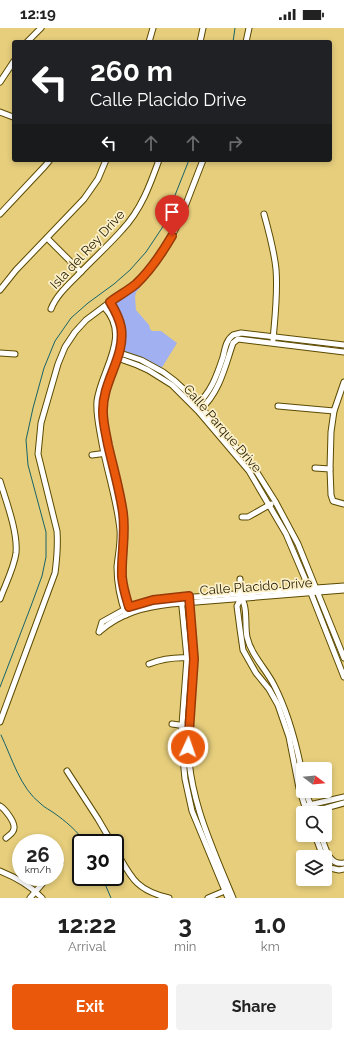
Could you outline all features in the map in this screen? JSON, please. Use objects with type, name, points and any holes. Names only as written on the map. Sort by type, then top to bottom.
[{"type":"street","points":[[30,40],[41,28]]},
{"type":"street","points":[[150,40],[153,28]]},
{"type":"street","points":[[200,40],[203,28]]},
{"type":"street","points":[[246,40],[249,28]]},
{"type":"street","points":[[0,82],[12,64]]},
{"type":"street","points":[[0,112],[12,116]]},
{"type":"street","points":[[0,214],[48,162]]},
{"type":"street","points":[[0,290],[16,270],[87,194],[98,179],[105,162]]},
{"type":"street","name":"Isla del Rey Drive","points":[[51,309],[57,298],[122,230],[133,216],[148,189],[158,162]]},
{"type":"street","points":[[0,722],[55,573],[58,544],[57,531],[38,454],[41,423],[58,364],[65,347],[75,332],[86,320],[135,284],[162,254],[179,222],[201,162]]},
{"type":"street","points":[[264,214],[276,269],[276,302],[273,340]]},
{"type":"street","points":[[47,238],[81,272]]},
{"type":"street","points":[[110,302],[117,314],[122,338],[97,400],[97,410],[104,453],[116,507],[121,517]]},
{"type":"street","points":[[104,307],[111,316],[114,326],[116,335],[115,355]]},
{"type":"street","points":[[198,407],[213,394],[228,341],[233,335],[241,333],[273,340]]},
{"type":"street","points":[[233,335],[236,340]]},
{"type":"street","points":[[219,375],[233,342],[236,340],[273,340],[311,344],[344,345]]},
{"type":"street","points":[[311,344],[344,352]]},
{"type":"street","points":[[0,352],[15,354]]},
{"type":"street","name":"Calle Parque Drive","points":[[115,355],[141,360],[149,368],[163,372],[208,416],[253,466],[275,501],[298,544],[316,590],[322,614],[344,677]]},
{"type":"street","points":[[107,378],[102,414],[125,538],[121,557],[123,587],[127,611]]},
{"type":"street","points":[[344,382],[334,411],[331,432],[330,469],[331,495],[333,501],[344,504]]},
{"type":"street","points":[[278,406],[334,411]]},
{"type":"street","name":"Calle Parque Drive","points":[[198,407],[249,472],[286,534],[310,590],[343,652],[344,658]]},
{"type":"street","points":[[234,454],[240,450]]},
{"type":"street","points":[[92,455],[110,452]]},
{"type":"street","points":[[315,468],[330,469]]},
{"type":"street","points":[[0,481],[14,529],[16,542],[13,563],[0,599]]},
{"type":"street","points":[[242,517],[248,517],[275,501]]},
{"type":"street","points":[[112,519],[121,517]]},
{"type":"street","points":[[291,546],[298,544]]},
{"type":"street","points":[[240,579],[247,637],[253,651],[273,682],[282,701],[291,737],[299,788],[308,806]]},
{"type":"street","name":"Calle Placido Drive","points":[[316,590],[344,586]]},
{"type":"street","name":"Calle Placido Drive","points":[[189,599],[181,603],[150,606],[127,611],[99,632],[102,622],[127,611],[153,600],[181,597],[189,599],[241,596],[310,590],[344,590]]},
{"type":"street","points":[[241,596],[237,606],[243,650],[278,705],[300,762]]},
{"type":"street","points":[[181,597],[187,658],[181,738],[188,779],[198,808],[204,835],[229,897]]},
{"type":"street","points":[[188,779],[189,726],[194,659],[189,599]]},
{"type":"street","points":[[336,655],[343,652]]},
{"type":"street","points":[[149,664],[164,659],[182,657],[194,659]]},
{"type":"street","points":[[255,671],[262,666]]},
{"type":"street","points":[[172,724],[189,726]]},
{"type":"street","points":[[67,771],[107,834]]},
{"type":"street","points":[[308,806],[344,797]]},
{"type":"street","points":[[306,798],[308,806]]},
{"type":"street","points":[[332,807],[344,803]]},
{"type":"street","points":[[0,806],[7,812],[14,825],[12,833],[6,838]]},
{"type":"street","points":[[321,844],[322,850]]},
{"type":"street","points":[[321,844],[334,862],[340,864],[344,863]]},
{"type":"street","points":[[124,864],[134,880],[142,888],[152,893],[169,898]]},
{"type":"street","points":[[332,868],[339,870],[344,869]]},
{"type":"street","points":[[0,871],[9,874],[36,892],[42,898]]},
{"type":"street","points":[[30,898],[41,886]]},
{"type":"street","points":[[208,898],[227,890]]},
{"type":"shaded area","points":[[138,285],[140,288],[136,292],[135,297],[136,310],[149,325],[152,331],[161,331],[177,343],[161,369],[123,351],[123,329],[116,303]]},
{"type":"waterway","points":[[233,40],[235,28]]},
{"type":"waterway","points":[[0,687],[42,576],[46,557],[46,532],[28,465],[26,440],[44,368],[55,341],[71,318],[130,270],[146,252],[162,228],[188,162]]},
{"type":"waterway","points":[[1,735],[17,772],[27,790],[43,805],[71,826],[78,834]]},
{"type":"waterway","points":[[106,886],[111,898]]},
{"type":"route","points":[[172,236],[162,254],[145,274],[135,284],[110,302],[119,320],[122,338],[119,353],[104,392],[102,414],[123,513],[125,538],[122,576],[123,587],[129,607],[153,600],[189,596],[194,659],[188,747]]}]
